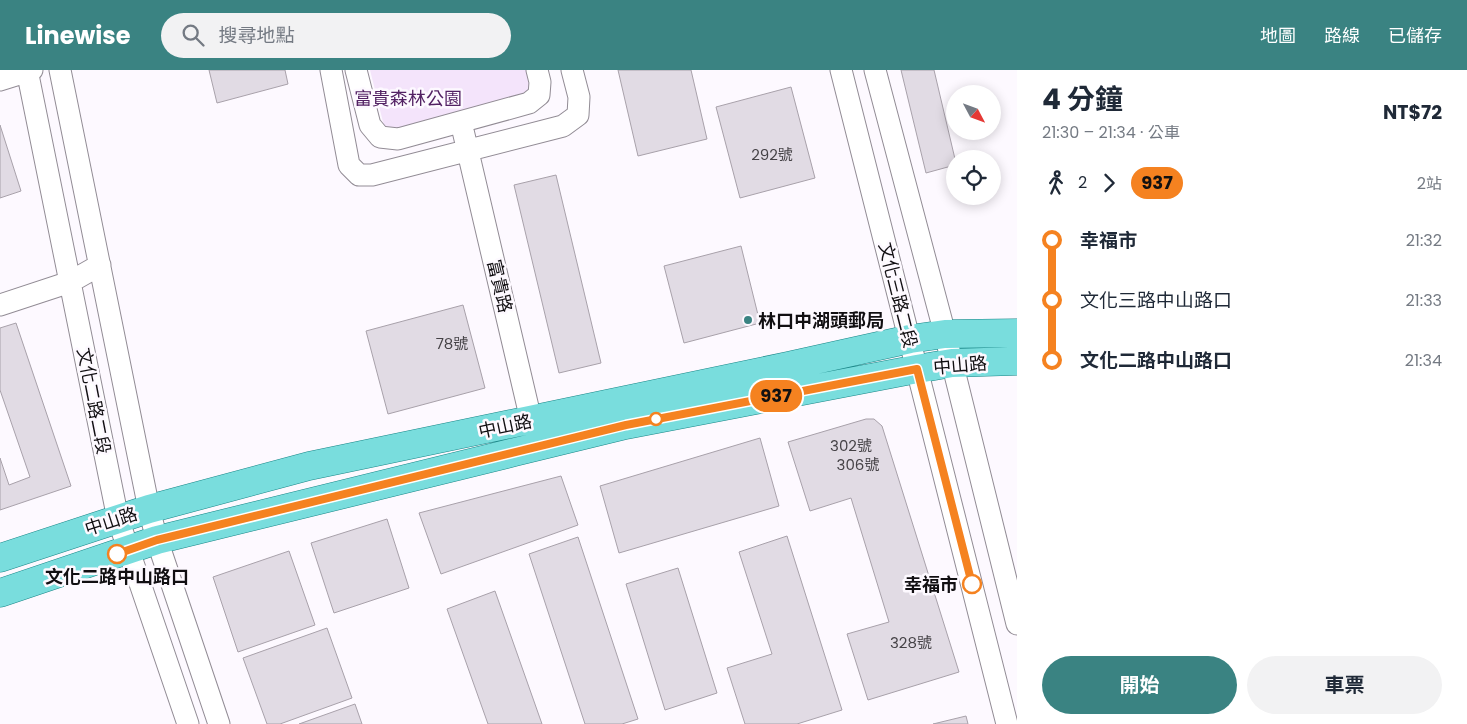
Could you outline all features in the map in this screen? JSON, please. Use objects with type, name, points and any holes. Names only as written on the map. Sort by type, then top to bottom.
[{"type":"main road","name":"中山路","points":[[0,558],[149,509],[309,466],[910,339],[945,334],[1017,332]]},
{"type":"main road","name":"中山路","points":[[0,593],[157,540],[626,425],[917,369],[952,364],[1017,361]]},
{"type":"street","name":"文化二路二段","points":[[60,70],[149,509],[157,540],[219,724]]},
{"type":"street","points":[[331,70],[349,165],[359,175],[372,175],[468,152],[563,126],[578,114],[579,97],[572,70]]},
{"type":"street","points":[[356,70],[370,125],[380,138],[398,139],[529,103],[539,95],[540,82],[537,70]]},
{"type":"street","name":"文化三路二段","points":[[841,70],[1007,724]]},
{"type":"street","name":"文化三路二段","points":[[875,70],[945,334],[1017,624]]},
{"type":"street","name":"文化二路二段","points":[[29,71],[118,519],[188,724]]},
{"type":"street","points":[[0,80],[29,71]]},
{"type":"street","name":"富貴路","points":[[461,122],[531,420]]},
{"type":"street","points":[[0,305],[70,282],[100,265]]},
{"type":"green space","name":"富貴森林公園","points":[[370,70],[528,70],[532,84],[526,94],[394,130],[384,126]]},
{"type":"building","points":[[209,70],[285,70],[288,84],[217,103]]},
{"type":"building","points":[[618,70],[691,70],[707,139],[638,156]]},
{"type":"building","points":[[901,70],[934,70],[946,121],[946,140],[951,140],[953,150],[946,150],[946,167],[926,173]]},
{"type":"building","points":[[791,87],[815,178],[740,198],[716,107]]},
{"type":"building","points":[[0,125],[21,191],[0,198]]},
{"type":"building","points":[[556,175],[601,363],[559,373],[514,185]]},
{"type":"building","points":[[741,246],[760,323],[684,343],[664,266]]},
{"type":"building","points":[[463,305],[485,388],[388,414],[366,331]]},
{"type":"building","points":[[16,323],[71,486],[0,510],[0,458],[9,485],[30,477],[0,390],[0,328]]},
{"type":"building","points":[[866,419],[874,419],[882,426],[959,672],[868,700],[847,634],[889,622],[851,498],[810,511],[788,442]]},
{"type":"building","points":[[760,438],[779,506],[619,553],[600,486]]},
{"type":"building","points":[[561,476],[578,525],[441,574],[419,513]]},
{"type":"building","points":[[387,519],[409,588],[334,613],[311,543]]},
{"type":"building","points":[[787,536],[842,710],[797,724],[745,724],[727,668],[772,654],[739,552]]},
{"type":"building","points":[[578,537],[638,719],[622,724],[585,724],[529,554]]},
{"type":"building","points":[[289,551],[315,625],[238,652],[213,577]]},
{"type":"building","points":[[678,568],[717,693],[665,710],[626,584]]},
{"type":"building","points":[[495,591],[542,724],[488,724],[447,609]]},
{"type":"building","points":[[327,628],[352,698],[280,724],[267,724],[243,658]]},
{"type":"building","points":[[355,704],[362,724],[299,724]]},
{"type":"building","points":[[966,716],[968,724],[933,724]]},
{"type":"bus line","name":"937","points":[[117,554],[157,540],[626,425],[917,369],[972,584]]},
{"type":"place","name":"林口中湖頭郵局","points":[[748,320]]},
{"type":"place","name":"文化二路中山路口","points":[[117,554]]},
{"type":"place","name":"幸福市","points":[[972,584]]}]
